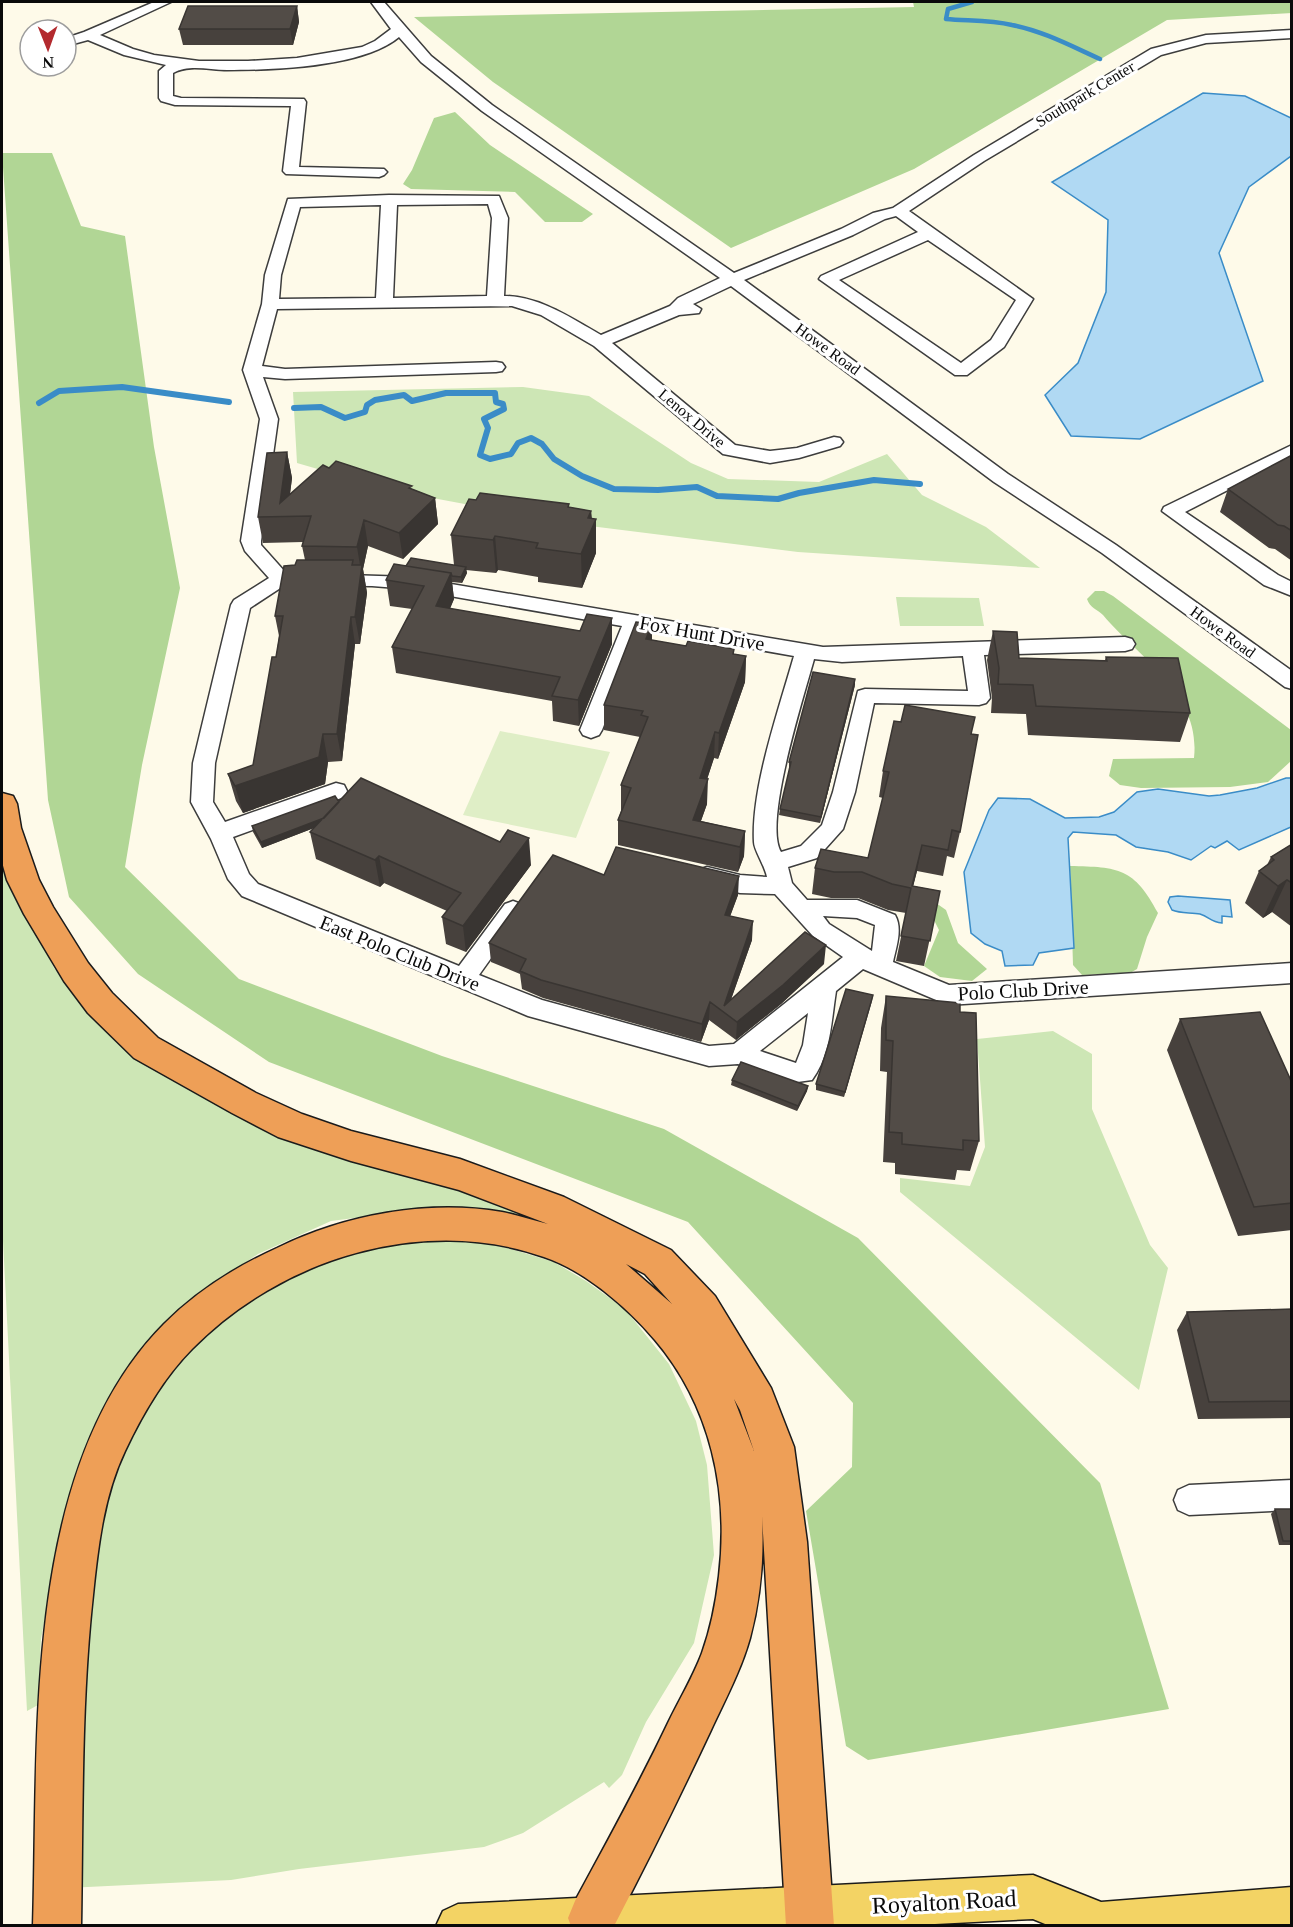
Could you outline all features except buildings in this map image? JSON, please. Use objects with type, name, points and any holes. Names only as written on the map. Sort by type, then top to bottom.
[{"type":"highway","points":[[2,804],[6,828],[23,880],[40,914],[76,972],[100,1003],[146,1048],[244,1103],[291,1126],[351,1146],[460,1175],[551,1209],[658,1262],[701,1308],[757,1401],[774,1447],[786,1542],[809,1917]]},
{"type":"highway","points":[[57,1926],[62,1695],[73,1573],[85,1505],[106,1446],[142,1385],[179,1335],[230,1293],[275,1265],[317,1247],[396,1227],[432,1223],[472,1225],[511,1231],[550,1241],[590,1261],[636,1293],[681,1340],[712,1390],[735,1455],[740,1508],[741,1576],[724,1651],[678,1752],[592,1918]]},
{"type":"main road","name":"Royalton Road","points":[[458,1926],[592,1918],[809,1917],[1033,1898],[1100,1925],[1292,1910]]},
{"type":"street","points":[[78,38],[164,2]]},
{"type":"street","name":"Howe Road","points":[[378,2],[426,59],[488,108],[738,284],[1001,478],[1110,549],[1292,682]]},
{"type":"street","points":[[375,47],[399,29]]},
{"type":"street","name":"Southpark Center","points":[[738,284],[878,234],[897,223],[899,211],[979,158],[1156,52],[1180,44],[1217,37],[1292,34]]},
{"type":"street","points":[[89,35],[141,56],[180,63],[306,62],[375,47],[417,49]]},
{"type":"street","points":[[180,63],[166,71],[166,98],[180,102],[300,102],[291,171],[379,172]]},
{"type":"street","points":[[281,579],[252,547],[251,541],[269,418],[252,370],[270,304],[273,275],[293,202],[494,199],[500,218],[495,302]]},
{"type":"street","points":[[384,303],[389,200]]},
{"type":"street","points":[[899,211],[1025,299],[998,343],[960,371],[827,279],[929,233]]},
{"type":"street","points":[[600,342],[676,310],[698,309],[738,284]]},
{"type":"street","name":"Lenox Drive","points":[[270,304],[513,301],[547,311],[600,342],[729,450],[770,457],[799,453],[834,442]]},
{"type":"street","points":[[252,370],[285,374],[496,367]]},
{"type":"street","points":[[1286,589],[1171,511],[1292,450]]},
{"type":"street","name":"Fox Hunt Drive","points":[[281,579],[372,579],[410,583],[806,651],[842,655],[1125,644]]},
{"type":"street","name":"East Polo Club Drive","points":[[281,579],[244,601],[240,608],[204,764],[202,802],[240,879],[250,891],[537,1009],[697,1055],[739,1054]]},
{"type":"street","points":[[591,730],[634,621]]},
{"type":"street","points":[[775,862],[809,852],[832,830],[844,792],[865,696],[979,698],[977,669],[972,649]]},
{"type":"street","name":"Polo Club Drive","points":[[806,651],[778,752],[767,807],[765,845],[775,862],[781,886],[821,930],[870,962],[948,995],[1290,976]]},
{"type":"street","points":[[219,833],[336,791]]},
{"type":"street","points":[[685,872],[740,884],[781,886]]},
{"type":"street","points":[[463,979],[526,892]]},
{"type":"street","points":[[739,1054],[824,987],[870,962],[886,936],[886,921],[848,909],[827,906],[803,909]]},
{"type":"street","points":[[739,1054],[790,1073],[803,1073],[809,1066],[813,1055],[824,987]]},
{"type":"street","points":[[1189,1500],[1292,1495]]},
{"type":"green space","points":[[913,2],[1291,2],[1292,13],[1167,20],[914,169],[731,248],[493,82],[414,17],[914,7]]},
{"type":"green space","points":[[455,112],[490,145],[593,214],[582,222],[545,222],[515,192],[411,189],[403,184],[412,170],[434,118]]},
{"type":"green space","points":[[2,153],[52,153],[81,226],[125,236],[154,447],[180,588],[142,765],[125,867],[239,979],[442,1056],[664,1129],[858,1238],[1100,1483],[1169,1709],[868,1760],[846,1746],[806,1511],[852,1467],[853,1403],[688,1222],[269,1062],[138,974],[69,897],[48,800]]},
{"type":"green space","points":[[523,387],[589,396],[691,463],[728,479],[819,482],[887,454],[922,495],[986,527],[1040,568],[798,552],[566,523],[390,490],[297,463],[293,392]]},
{"type":"green space","points":[[1095,591],[1104,591],[1113,596],[1291,730],[1291,761],[1268,782],[1230,787],[1141,788],[1120,785],[1109,776],[1113,759],[1194,758],[1194,735],[1188,714],[1165,679],[1090,604],[1087,599]]},
{"type":"green space","points":[[896,597],[979,598],[984,626],[900,626]]},
{"type":"green space","points":[[500,731],[610,752],[576,838],[463,815]]},
{"type":"green space","points":[[2,858],[8,876],[54,968],[135,1053],[500,1199],[549,1224],[475,1209],[439,1207],[331,1221],[258,1254],[221,1279],[167,1325],[124,1375],[93,1437],[62,1524],[41,1639],[38,1705],[27,1711],[2,1221]]},
{"type":"green space","points":[[1070,866],[1101,867],[1123,873],[1133,879],[1149,898],[1158,913],[1147,937],[1137,969],[1130,973],[1082,975],[1073,965]]},
{"type":"green space","points":[[936,903],[946,910],[958,943],[987,969],[972,981],[940,977],[924,966],[939,930],[934,920]]},
{"type":"green space","points":[[1053,1031],[1092,1054],[1092,1109],[1150,1245],[1168,1268],[1139,1390],[900,1192],[900,1178],[970,1186],[985,1147],[977,1039]]},
{"type":"green space","points":[[431,1239],[466,1239],[511,1249],[554,1262],[586,1281],[625,1309],[669,1364],[696,1421],[707,1465],[714,1555],[694,1643],[646,1722],[622,1775],[609,1788],[604,1782],[523,1833],[484,1847],[299,1869],[231,1880],[67,1888],[90,1547],[140,1412],[180,1356],[267,1281],[365,1247]]},
{"type":"water","points":[[1203,93],[1245,96],[1291,118],[1291,156],[1249,187],[1219,253],[1263,381],[1140,439],[1071,436],[1045,395],[1078,363],[1106,292],[1108,220],[1052,182]]},
{"type":"water","points":[[1291,778],[1291,827],[1239,850],[1227,841],[1215,848],[1211,846],[1191,860],[1168,852],[1136,847],[1116,835],[1073,832],[1068,838],[1074,948],[1039,953],[1033,965],[1005,966],[1002,951],[985,944],[971,933],[964,872],[989,810],[998,798],[1030,799],[1065,818],[1099,817],[1114,812],[1137,792],[1158,789],[1209,796],[1220,795],[1257,788]]},
{"type":"water","points":[[1170,897],[1230,900],[1232,917],[1222,916],[1222,923],[1200,914],[1172,910],[1168,902]]},
{"type":"waterway","points":[[972,2],[948,9],[946,19],[996,22],[1035,31],[1100,59]]},
{"type":"waterway","points":[[39,403],[59,391],[122,387],[229,402]]},
{"type":"waterway","points":[[294,408],[321,407],[345,418],[365,412],[367,405],[375,400],[404,395],[412,401],[446,393],[495,393],[496,402],[503,404],[504,409],[484,419],[488,428],[480,455],[490,459],[511,454],[518,443],[531,438],[542,444],[554,459],[582,476],[614,489],[658,490],[697,487],[717,496],[778,499],[799,493],[874,480],[920,484]]}]
